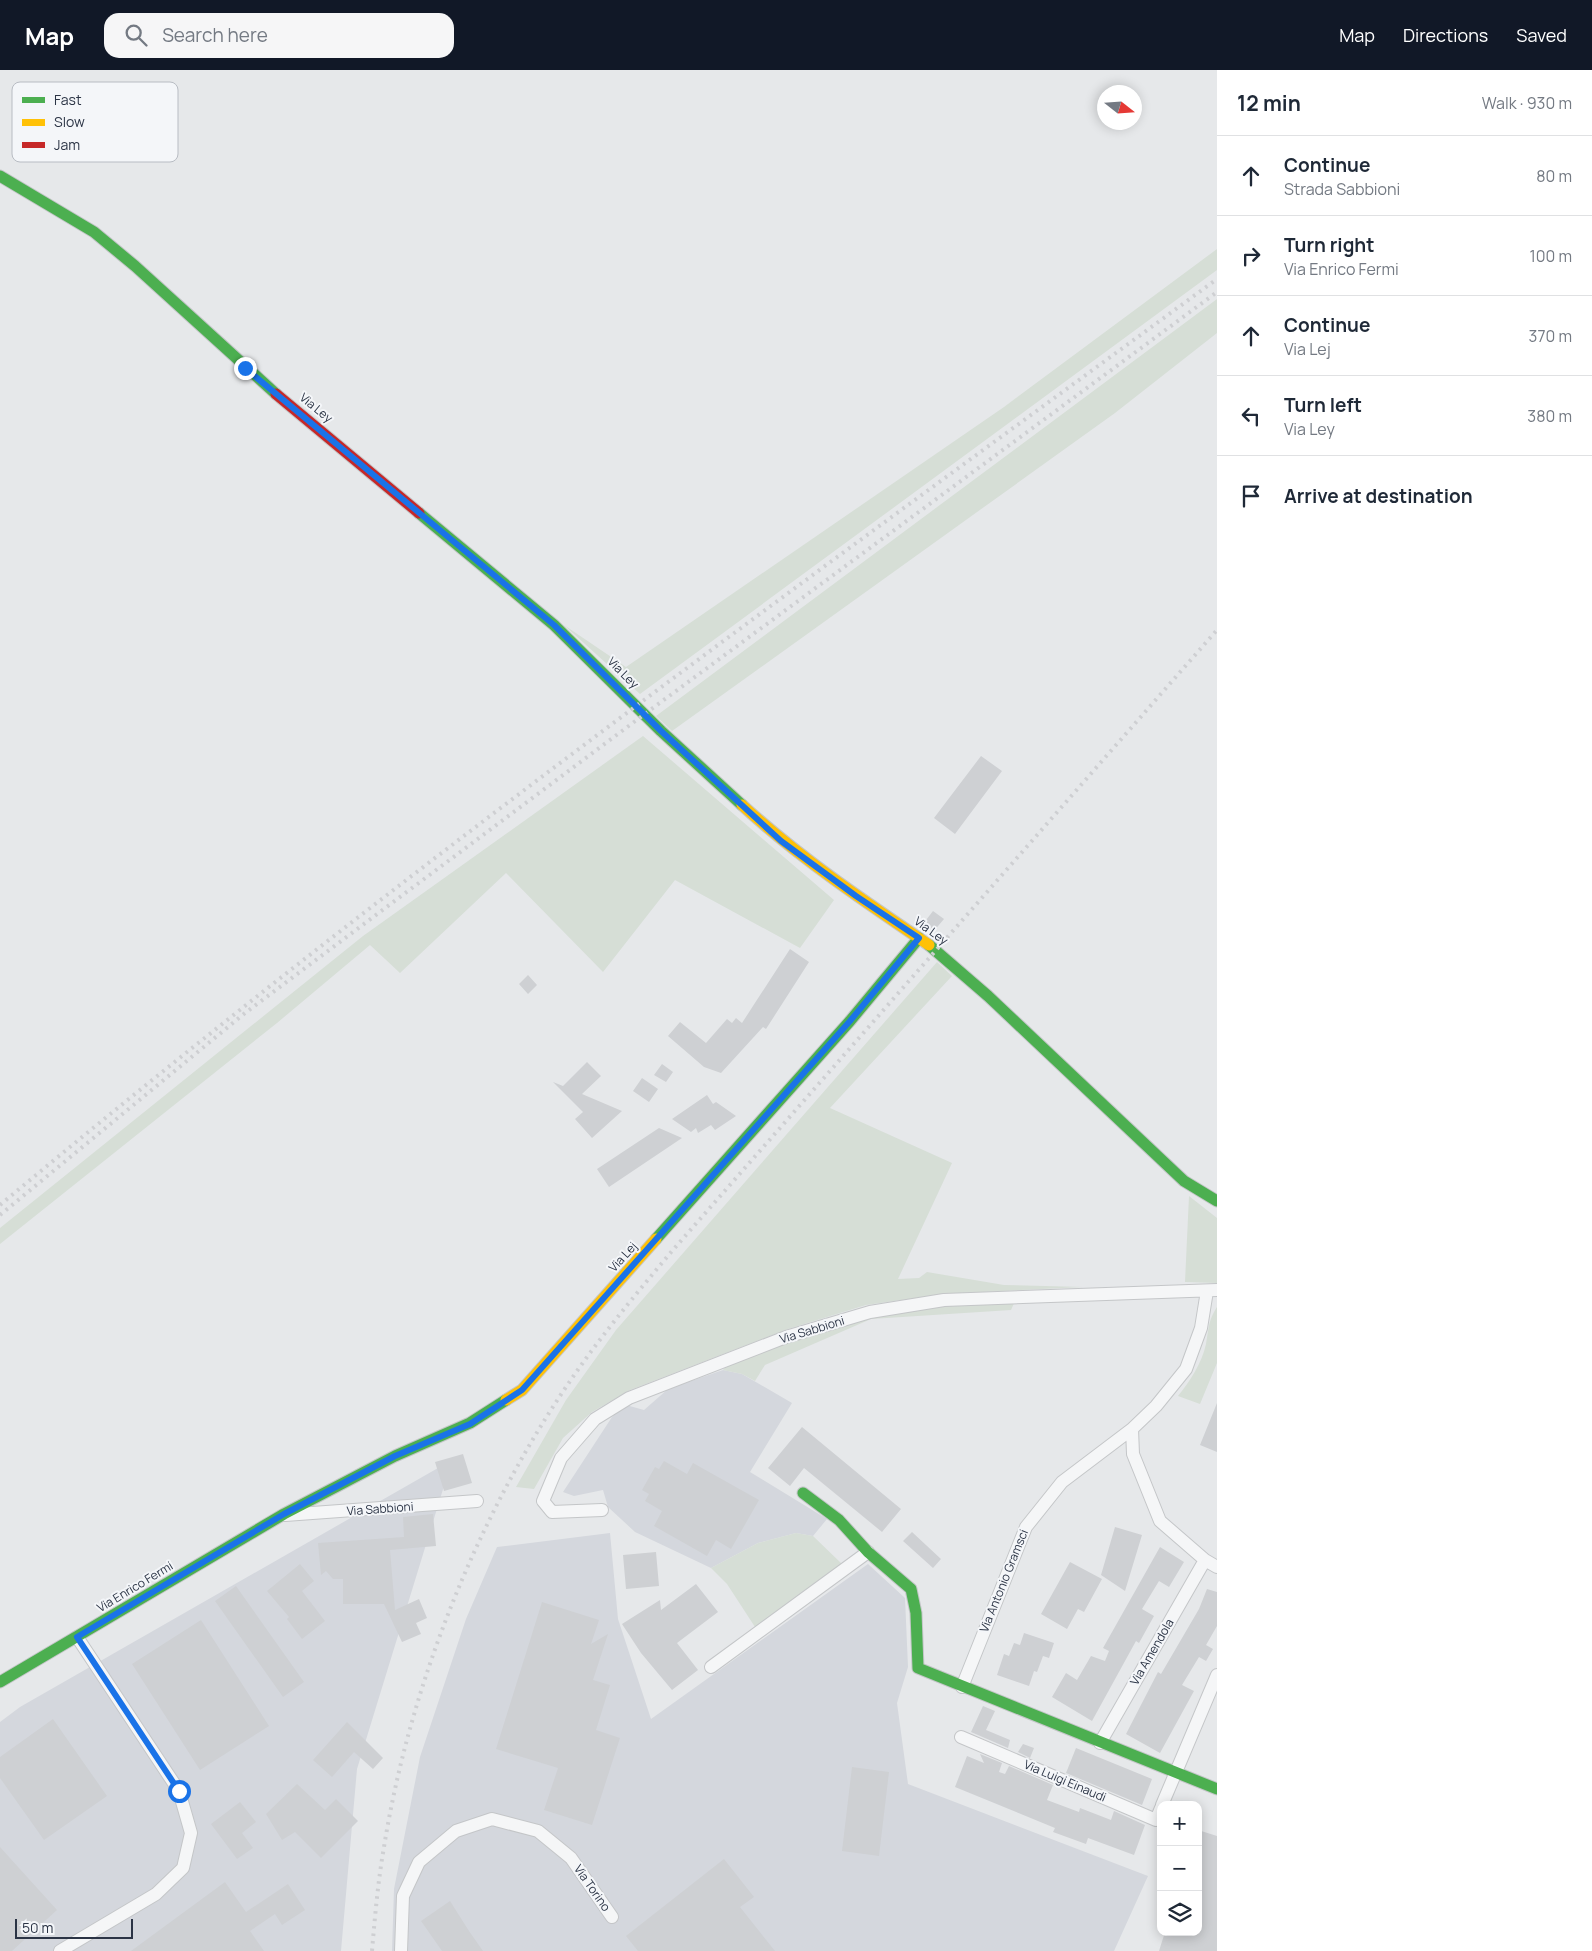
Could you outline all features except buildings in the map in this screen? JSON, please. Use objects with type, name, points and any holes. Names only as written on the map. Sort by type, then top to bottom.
[{"type":"street","name":"Via Ley","points":[[0,176],[62,211],[94,232],[135,266],[245,368],[554,625],[661,731],[781,841],[856,896],[919,938],[988,996],[1184,1181],[1217,1201]]},
{"type":"street","name":"Via Lej","points":[[284,1514],[395,1456],[470,1424],[522,1390],[850,1021],[919,938]]},
{"type":"street","name":"Via Sabbioni","points":[[602,1510],[552,1512],[543,1501],[561,1458],[595,1419],[629,1398],[786,1337],[870,1312],[944,1300],[1212,1290]]},
{"type":"street","name":"Via Antonio Gramsci","points":[[962,1687],[1026,1527],[1062,1482],[1132,1429],[1156,1406],[1186,1369],[1212,1290]]},
{"type":"street","points":[[1132,1429],[1133,1454],[1160,1521],[1205,1560],[1217,1567]]},
{"type":"street","points":[[803,1492],[839,1520],[868,1552],[911,1589],[916,1613],[918,1668],[1175,1774],[1217,1789]]},
{"type":"street","name":"Via Sabbioni","points":[[284,1514],[477,1501]]},
{"type":"street","name":"Via Enrico Fermi","points":[[0,1682],[284,1514]]},
{"type":"street","points":[[711,1667],[868,1552]]},
{"type":"street","name":"Via Amendola","points":[[1100,1743],[1205,1560]]},
{"type":"street","points":[[60,1951],[156,1894],[183,1868],[191,1833],[179,1791],[77,1637]]},
{"type":"street","name":"Via Luigi Einaudi","points":[[1163,1801],[1217,1675]]},
{"type":"street","name":"Via Luigi Einaudi","points":[[962,1737],[1156,1820],[1157,1817]]},
{"type":"street","name":"Via Torino","points":[[402,1951],[403,1896],[418,1862],[456,1831],[492,1818],[538,1831],[571,1858],[612,1917]]},
{"type":"shaded area","points":[[1217,249],[1217,270],[640,694],[564,625],[626,667],[1004,407]]},
{"type":"shaded area","points":[[1217,299],[1217,333],[1115,413],[672,731],[656,716]]},
{"type":"shaded area","points":[[643,736],[834,900],[800,948],[675,880],[603,972],[506,873],[400,973],[370,945],[277,1023],[0,1244],[0,1228],[363,936]]},
{"type":"shaded area","points":[[937,962],[952,976],[830,1108],[952,1163],[898,1279],[919,1278],[927,1272],[1004,1285],[1083,1287],[944,1294],[866,1305],[788,1329],[630,1390],[592,1412],[563,1438],[534,1489],[516,1487],[566,1400],[616,1330]]},
{"type":"shaded area","points":[[1189,1196],[1217,1218],[1217,1283],[1185,1282]]},
{"type":"shaded area","points":[[1015,1301],[1011,1310],[871,1319],[765,1365],[755,1381],[742,1374],[723,1370],[727,1365],[798,1337],[871,1315],[925,1307]]},
{"type":"shaded area","points":[[1217,1307],[1217,1363],[1200,1404],[1178,1396],[1199,1365],[1206,1344],[1210,1321]]},
{"type":"shaded area","points":[[723,1370],[742,1374],[792,1403],[750,1472],[827,1519],[813,1536],[796,1533],[758,1543],[711,1568],[635,1532],[608,1507],[603,1490],[574,1496],[563,1492],[612,1417],[626,1405],[644,1410],[668,1389]]},
{"type":"shaded area","points":[[452,1460],[357,1769],[341,1951],[0,1951],[0,1722],[20,1707]]},
{"type":"shaded area","points":[[610,1533],[618,1619],[651,1719],[868,1564],[905,1598],[908,1667],[897,1703],[908,1784],[1148,1876],[1114,1951],[392,1951],[394,1889],[420,1757],[466,1619],[497,1547]]},
{"type":"shaded area","points":[[796,1533],[813,1536],[842,1564],[755,1627],[727,1584],[711,1568],[758,1543]]},
{"type":"railway","points":[[0,1205],[297,965],[601,732],[1217,279]]},
{"type":"railway","points":[[0,1215],[245,1013],[638,719],[1217,292]]},
{"type":"railway","points":[[372,1951],[380,1873],[396,1784],[412,1720],[432,1657],[456,1594],[483,1533],[513,1474],[546,1417],[593,1349],[672,1251],[1217,630]]},
{"type":"traffic: fast","points":[[0,176],[94,232],[135,266],[276,394]]},
{"type":"traffic: fast","points":[[419,513],[554,625],[661,731],[742,805]]},
{"type":"traffic: fast","points":[[656,1239],[850,1021],[919,938]]},
{"type":"traffic: fast","points":[[929,945],[988,996],[1184,1181],[1217,1201]]},
{"type":"traffic: fast","points":[[0,1682],[284,1514],[395,1456],[470,1423],[506,1400]]},
{"type":"traffic: fast","points":[[803,1493],[839,1520],[868,1552],[911,1589],[916,1613],[918,1668],[1217,1789]]},
{"type":"traffic: slow","points":[[742,805],[810,861],[929,945]]},
{"type":"traffic: slow","points":[[506,1400],[522,1390],[656,1239]]},
{"type":"traffic: jam","points":[[276,394],[419,513]]},
{"type":"route","points":[[179,1791],[77,1637],[284,1514],[395,1456],[470,1424],[522,1390],[850,1021],[919,938],[856,896],[781,841],[661,731],[554,625],[342,446],[245,368]]}]
